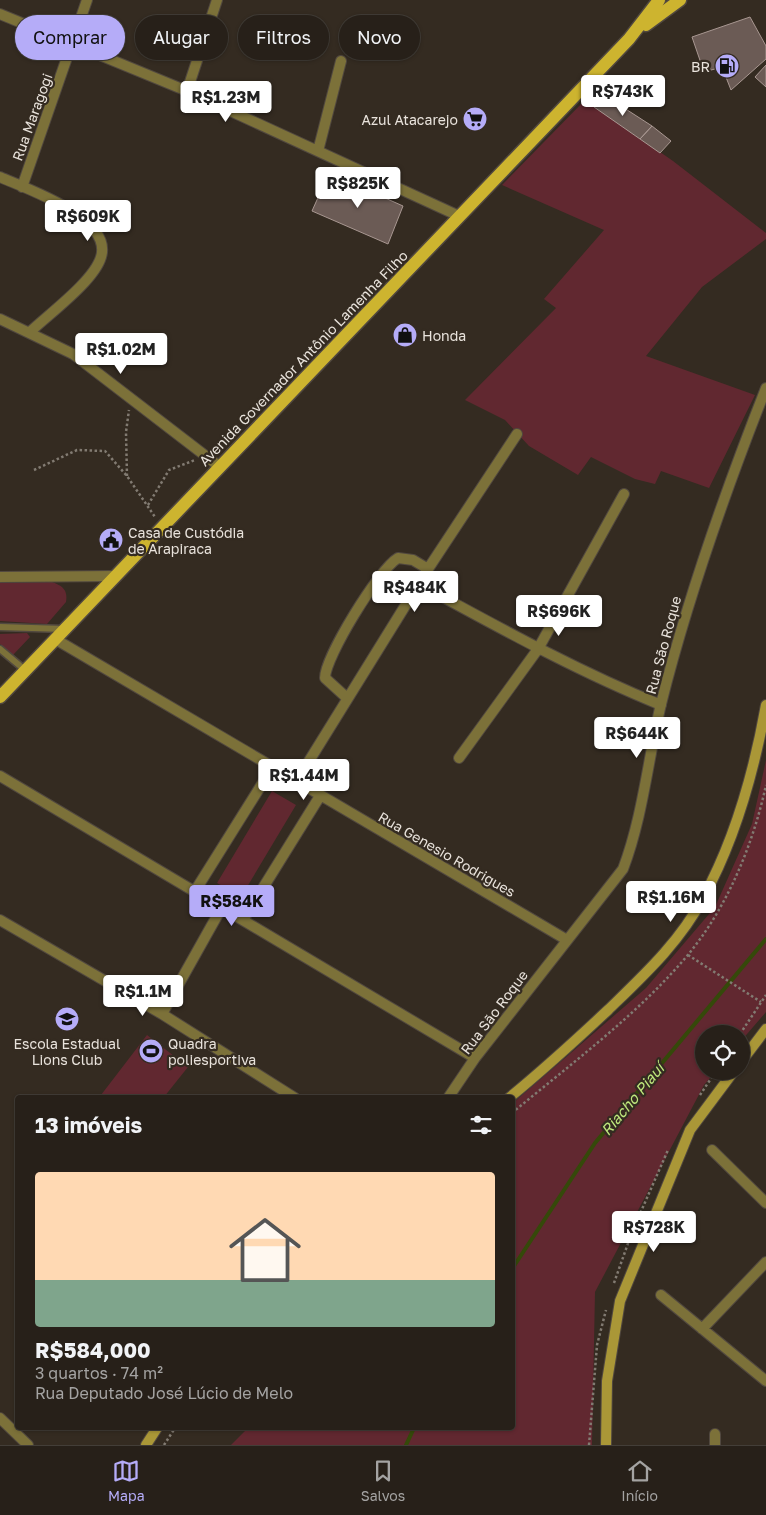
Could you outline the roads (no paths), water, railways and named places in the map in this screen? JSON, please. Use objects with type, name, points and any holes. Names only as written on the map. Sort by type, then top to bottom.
[{"type":"main road","points":[[628,39],[658,0]]},
{"type":"main road","points":[[628,39],[680,0]]},
{"type":"main road","name":"Avenida Governador Antônio Lamenha Filho","points":[[0,697],[628,39]]},
{"type":"main road","points":[[513,1095],[551,1064],[657,962],[703,899],[733,835],[757,755],[766,705]]},
{"type":"main road","points":[[750,1050],[766,1029]]},
{"type":"main road","points":[[606,1445],[607,1381],[620,1301],[690,1130],[727,1080]]},
{"type":"main road","points":[[146,1445],[156,1430]]},
{"type":"street","name":"Rua Maragogi","points":[[82,15],[87,0]]},
{"type":"street","points":[[187,91],[217,0]]},
{"type":"street","points":[[0,14],[15,20]]},
{"type":"street","name":"Rua Maragogi","points":[[22,187],[67,60]]},
{"type":"street","points":[[110,60],[187,91],[460,216]]},
{"type":"street","points":[[318,151],[341,61]]},
{"type":"street","points":[[0,177],[76,213],[90,224],[99,235],[102,245],[101,258],[86,281],[30,332]]},
{"type":"street","points":[[0,319],[73,354],[220,467]]},
{"type":"street","name":"Rua São Roque","points":[[450,1095],[475,1058],[623,869],[633,843],[661,704],[696,576],[766,388]]},
{"type":"street","points":[[296,782],[428,569],[516,434]]},
{"type":"street","points":[[459,758],[538,649],[624,494]]},
{"type":"street","points":[[347,698],[325,678],[325,669],[332,653],[378,579],[391,562],[398,558],[413,560],[428,569]]},
{"type":"street","points":[[0,577],[116,576]]},
{"type":"street","points":[[419,584],[538,649],[619,688],[661,704]]},
{"type":"street","name":"Rua Genesio Rodrigues","points":[[55,639],[567,940]]},
{"type":"street","points":[[195,891],[272,768]]},
{"type":"street","points":[[0,776],[475,1058]]},
{"type":"street","points":[[243,920],[320,796]]},
{"type":"street","points":[[162,1014],[222,907]]},
{"type":"street","points":[[0,920],[162,1014],[290,1095]]},
{"type":"street","points":[[712,1150],[766,1203]]},
{"type":"street","points":[[702,1329],[766,1262]]},
{"type":"street","points":[[661,1295],[766,1381]]},
{"type":"street","points":[[0,1418],[28,1445]]},
{"type":"street","points":[[714,1434],[715,1445]]},
{"type":"lane","points":[[0,627],[65,629]]},
{"type":"lane","points":[[0,649],[25,670]]},
{"type":"waterway","name":"Riacho Piauí","points":[[515,1264],[595,1143],[766,939]]},
{"type":"waterway","name":"Riacho Piauí","points":[[406,1445],[413,1430]]},
{"type":"place","name":"BR","points":[[727,66]]},
{"type":"place","name":"Azul Atacarejo","points":[[475,119]]},
{"type":"place","name":"Honda","points":[[405,335]]},
{"type":"place","name":"Casa de Custódia de Arapiraca","points":[[111,540]]},
{"type":"place","name":"Escola Estadual Lions Club","points":[[67,1019]]},
{"type":"place","name":"Quadra poliesportiva","points":[[151,1051]]}]
